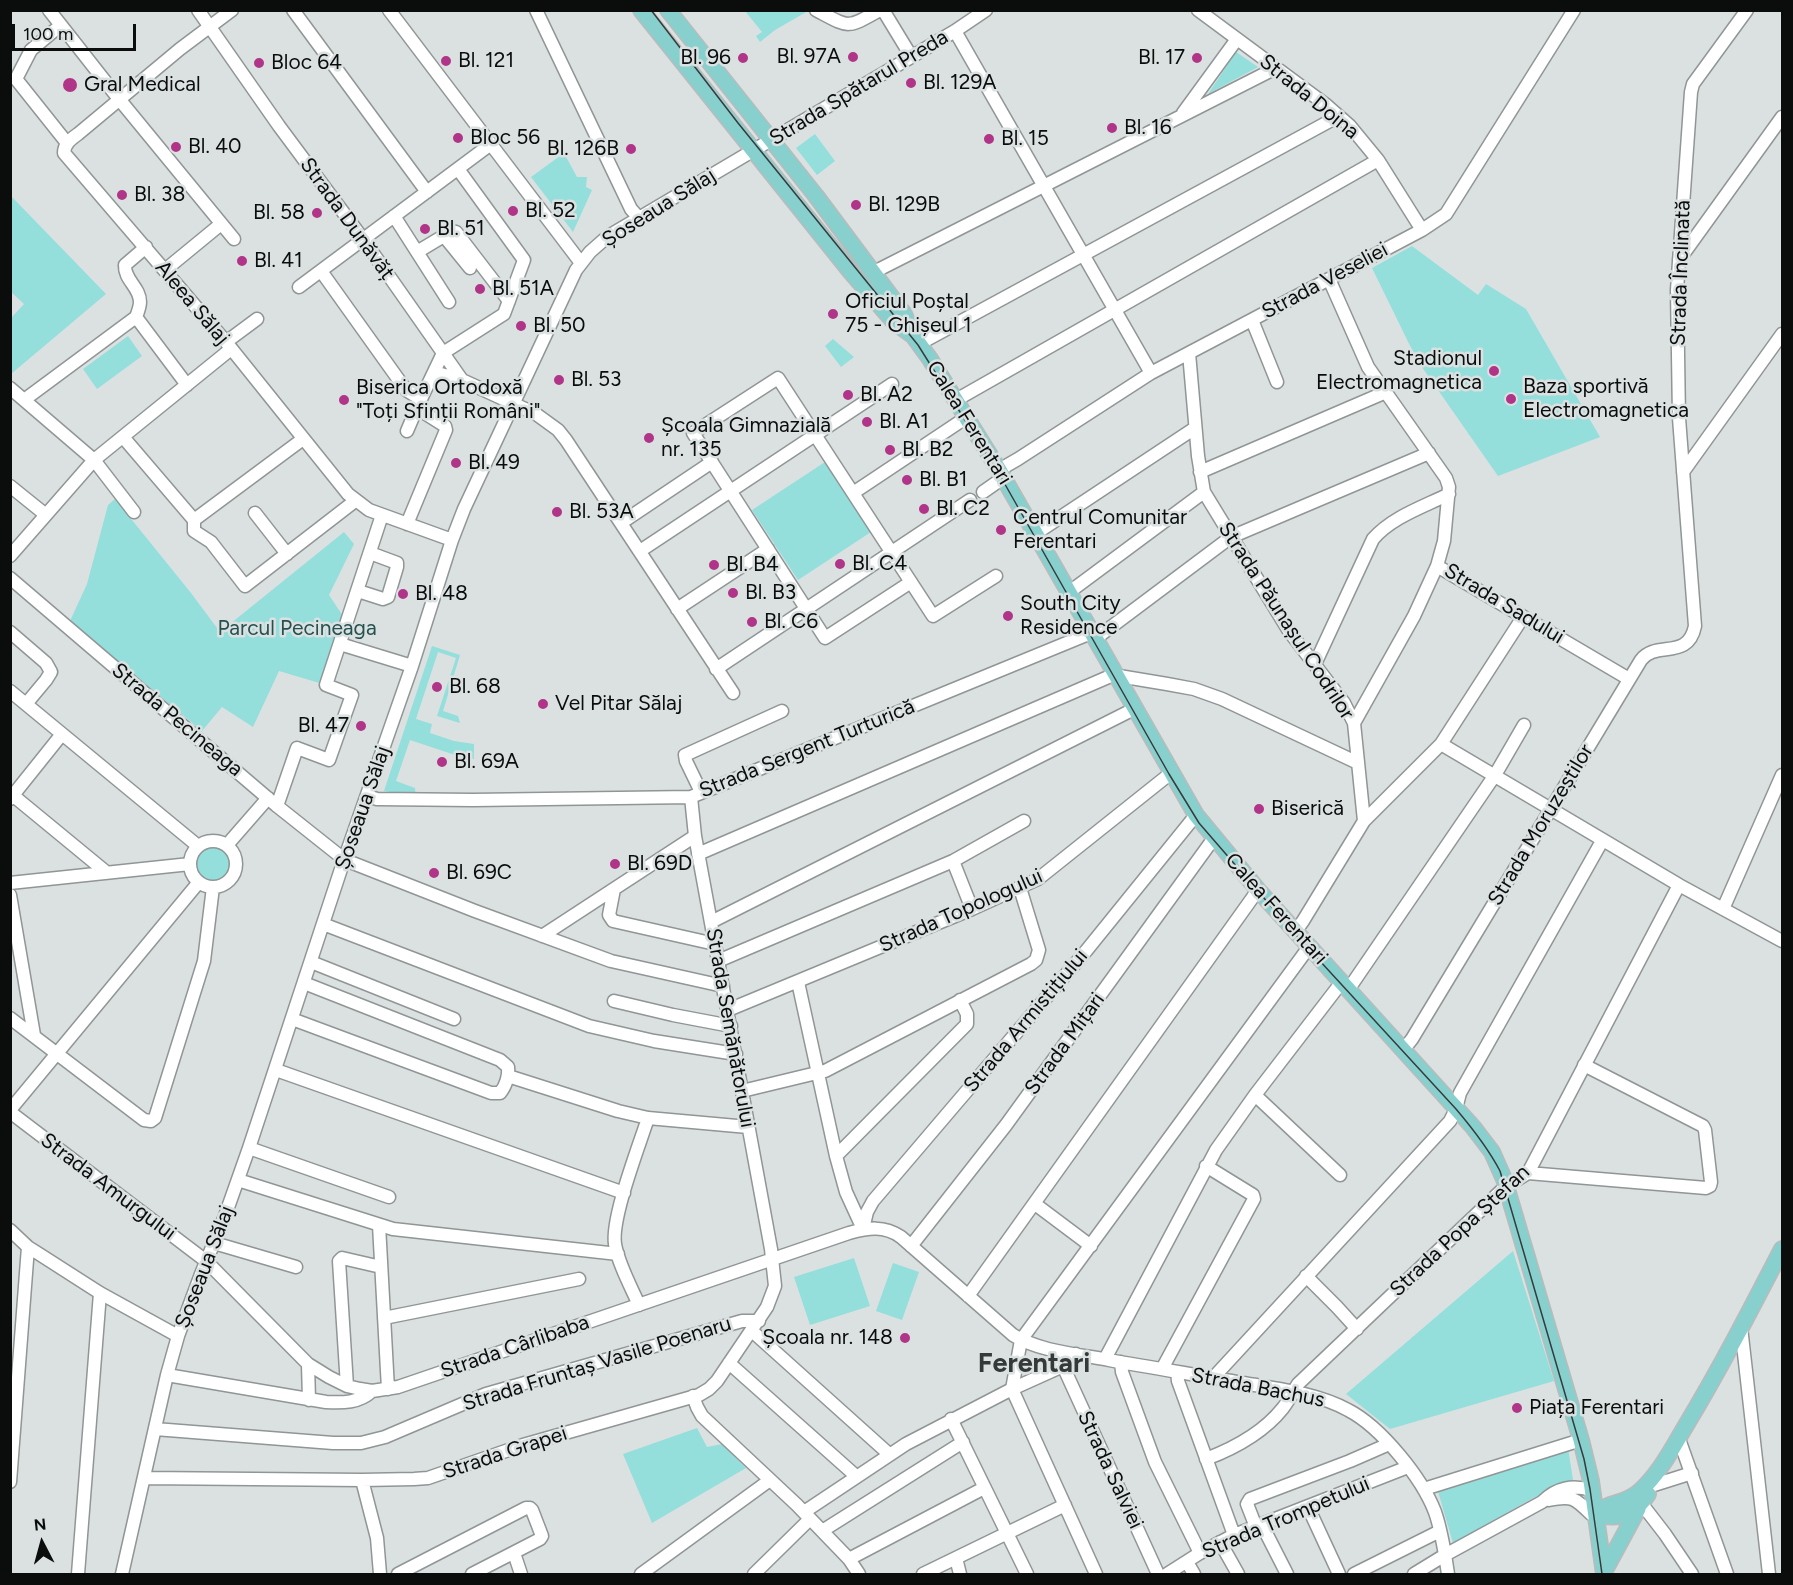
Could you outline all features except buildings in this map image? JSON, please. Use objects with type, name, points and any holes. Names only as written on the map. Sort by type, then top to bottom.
[{"type":"main road","name":"Calea Ferentari","points":[[641,10],[874,272],[904,314],[917,341],[1001,474],[1196,815],[1295,932],[1404,1049],[1487,1144],[1500,1168],[1506,1186],[1581,1440],[1596,1514],[1603,1574]]},
{"type":"main road","name":"Calea Ferentari","points":[[668,10],[850,271],[894,322],[917,341]]},
{"type":"main road","points":[[1603,1574],[1639,1499],[1679,1438],[1782,1250]]},
{"type":"main road","points":[[1596,1514],[1607,1507],[1639,1499],[1654,1485],[1664,1462]]},
{"type":"main road","points":[[1592,1490],[1639,1499]]},
{"type":"street","points":[[50,10],[119,99],[234,239]]},
{"type":"street","name":"Strada Dunăvăț","points":[[198,10],[462,380]]},
{"type":"street","points":[[67,143],[232,10]]},
{"type":"street","points":[[293,10],[427,192]]},
{"type":"street","points":[[389,10],[581,262]]},
{"type":"street","points":[[536,10],[631,209],[639,218]]},
{"type":"street","points":[[816,10],[841,24],[850,25],[881,10],[911,56]]},
{"type":"street","name":"Strada Spătarul Preda","points":[[762,146],[955,31],[986,10]]},
{"type":"street","name":"Strada Doina","points":[[1198,10],[1339,116],[1378,160],[1422,230]]},
{"type":"street","name":"Strada Veseliei","points":[[983,492],[1018,459],[1151,373],[1422,230],[1448,212],[1574,10]]},
{"type":"street","name":"Strada Înclinată","points":[[1695,626],[1683,472],[1677,351],[1678,261],[1691,92],[1694,84],[1747,10]]},
{"type":"street","name":"Aleea Sălaj","points":[[61,25],[31,50],[13,81],[67,143],[64,153],[229,345],[303,439],[356,501],[369,510],[452,540]]},
{"type":"street","points":[[955,31],[1151,373]]},
{"type":"street","points":[[1181,115],[1237,39]]},
{"type":"street","points":[[874,272],[1276,68]]},
{"type":"street","points":[[917,341],[1083,255],[1339,116]]},
{"type":"street","points":[[1678,261],[1782,117]]},
{"type":"street","points":[[299,287],[491,144]]},
{"type":"street","name":"Șoseaua Sălaj","points":[[122,1575],[167,1375],[178,1336],[238,1180],[464,509],[581,262],[607,237],[762,146]]},
{"type":"street","points":[[956,400],[1378,160]]},
{"type":"street","points":[[407,431],[443,353],[504,314],[524,260],[458,169]]},
{"type":"street","points":[[394,216],[449,302]]},
{"type":"street","points":[[165,270],[221,224]]},
{"type":"street","points":[[417,252],[452,231],[456,232],[509,301]]},
{"type":"street","points":[[444,236],[470,267]]},
{"type":"street","points":[[24,400],[136,317],[140,304],[139,293],[126,275],[124,265],[146,247]]},
{"type":"street","points":[[321,271],[406,390],[445,426],[446,430],[407,524]]},
{"type":"street","name":"Strada Sadului","points":[[1329,279],[1365,360],[1446,478],[1449,494],[1443,541],[1437,566],[1629,679]]},
{"type":"street","points":[[136,317],[187,386]]},
{"type":"street","points":[[10,556],[94,460],[187,386],[257,320]]},
{"type":"street","points":[[1252,320],[1276,382]]},
{"type":"street","points":[[1683,472],[1782,334]]},
{"type":"street","name":"Strada Păunașul Codrilor","points":[[1189,353],[1195,428],[1204,492],[1289,631],[1344,703],[1354,723],[1364,821]]},
{"type":"street","points":[[434,372],[462,380],[514,403],[536,414],[558,430],[733,693]]},
{"type":"street","points":[[911,582],[825,638],[693,433],[778,378],[892,552],[933,616],[996,576]]},
{"type":"street","points":[[640,551],[892,384]]},
{"type":"street","points":[[10,388],[94,460],[134,512]]},
{"type":"street","points":[[1200,472],[1386,392]]},
{"type":"street","points":[[853,493],[967,417]]},
{"type":"street","points":[[1035,534],[1195,428]]},
{"type":"street","points":[[123,437],[194,520],[194,531],[211,542],[245,586],[356,501]]},
{"type":"street","points":[[194,520],[303,439]]},
{"type":"street","name":"Strada Sergent Turturică","points":[[367,796],[377,799],[441,800],[696,794],[1093,636],[1231,537],[1429,453]]},
{"type":"street","points":[[621,523],[712,462]]},
{"type":"street","points":[[10,486],[46,515]]},
{"type":"street","points":[[1068,592],[1204,492]]},
{"type":"street","points":[[1316,664],[1373,539],[1397,520],[1449,494]]},
{"type":"street","points":[[716,669],[970,500]]},
{"type":"street","points":[[255,513],[287,554]]},
{"type":"street","points":[[227,845],[272,802],[297,748],[329,760],[352,694],[326,685],[382,515]]},
{"type":"street","points":[[677,609],[768,549]]},
{"type":"street","points":[[358,591],[383,599],[388,597],[397,563],[370,553]]},
{"type":"street","points":[[1354,723],[1414,615],[1437,566]]},
{"type":"street","name":"Strada Pecineaga","points":[[10,578],[272,802],[345,860],[611,961],[723,986]]},
{"type":"street","points":[[1295,932],[1364,821],[1441,744],[1523,617]]},
{"type":"street","name":"Strada Moruzeștilor","points":[[1404,1049],[1644,655],[1685,644],[1691,639],[1695,626]]},
{"type":"street","points":[[10,632],[46,663],[51,672],[26,704]]},
{"type":"street","points":[[340,644],[412,666]]},
{"type":"street","points":[[698,854],[1102,678],[1115,675],[1194,689],[1222,699],[1358,763]]},
{"type":"street","points":[[10,691],[198,846]]},
{"type":"street","points":[[711,922],[1134,709]]},
{"type":"street","name":"Strada Semănătorului","points":[[773,1260],[695,836],[696,794],[685,757],[687,753],[782,711]]},
{"type":"street","points":[[1105,1359],[1206,1166],[1222,1140],[1255,1095],[1344,986],[1495,775],[1524,725]]},
{"type":"street","points":[[62,734],[11,796],[106,872]]},
{"type":"street","points":[[1441,744],[1602,841],[1782,941]]},
{"type":"street","name":"Strada Topologului","points":[[728,1010],[972,909],[1048,873],[1170,773]]},
{"type":"street","points":[[1723,909],[1782,775]]},
{"type":"street","name":"Strada Armistițiului","points":[[859,1230],[873,1201],[1086,951],[1196,815]]},
{"type":"street","points":[[718,961],[953,861],[1024,821]]},
{"type":"street","points":[[542,936],[695,836]]},
{"type":"street","name":"Strada Mițari","points":[[911,1246],[1013,1117],[1214,838]]},
{"type":"street","points":[[1213,1378],[1450,1121],[1460,1093],[1602,841]]},
{"type":"street","points":[[205,842],[220,842],[227,845],[235,857],[235,871],[226,882],[213,886],[199,882],[191,871],[190,864],[194,851],[205,842]]},
{"type":"street","points":[[953,861],[972,909]]},
{"type":"street","points":[[10,883],[190,864]]},
{"type":"street","points":[[10,1111],[199,882]]},
{"type":"street","name":"Strada Popa Ștefan","points":[[1206,1459],[1234,1447],[1262,1428],[1279,1412],[1299,1384],[1506,1186],[1528,1173],[1679,885]]},
{"type":"street","points":[[10,1018],[144,1120],[151,1121],[155,1118],[204,961],[213,886]]},
{"type":"street","points":[[742,1091],[818,1073],[1031,964],[1039,955],[1039,945],[1020,888]]},
{"type":"street","points":[[614,889],[609,915],[613,921],[715,944]]},
{"type":"street","points":[[968,1296],[1258,890]]},
{"type":"street","points":[[10,895],[34,1035]]},
{"type":"street","points":[[323,924],[589,1026],[654,1041],[736,1054]]},
{"type":"street","points":[[1096,1575],[1012,1389],[1021,1340],[1309,947]]},
{"type":"street","points":[[311,962],[454,1019]]},
{"type":"street","points":[[798,982],[836,1156],[859,1230],[876,1228],[889,1231],[911,1246],[1021,1340]]},
{"type":"street","points":[[292,1019],[491,1093],[500,1093],[503,1090],[508,1076],[508,1067],[500,1060],[304,983]]},
{"type":"street","points":[[614,1000],[673,1015],[731,1026]]},
{"type":"street","points":[[836,1156],[967,1024],[967,1014],[960,1000]]},
{"type":"street","points":[[1528,1173],[1706,1188],[1710,1186],[1703,1126],[1584,1065]]},
{"type":"street","points":[[276,1070],[624,1192]]},
{"type":"street","points":[[508,1076],[618,1111],[648,1118],[748,1127]]},
{"type":"street","points":[[1255,1095],[1340,1175]]},
{"type":"street","name":"Strada Amurgului","points":[[10,1111],[206,1261],[308,1364],[347,1386],[372,1391]]},
{"type":"street","points":[[639,1305],[618,1254],[614,1234],[624,1192],[648,1118]]},
{"type":"street","points":[[249,1148],[389,1197]]},
{"type":"street","points":[[1162,1369],[1254,1199],[1253,1195],[1206,1166]]},
{"type":"street","points":[[238,1180],[393,1229],[618,1254]]},
{"type":"street","points":[[1035,1204],[1091,1246]]},
{"type":"street","points":[[379,1225],[388,1389]]},
{"type":"street","points":[[10,1230],[28,1247],[100,1293],[178,1336]]},
{"type":"street","name":"Strada Cârlibaba","points":[[167,1375],[309,1400],[353,1401],[372,1391],[388,1389],[859,1230]]},
{"type":"street","points":[[214,1243],[296,1267]]},
{"type":"street","points":[[10,1482],[28,1247]]},
{"type":"street","points":[[347,1386],[339,1261],[342,1258],[381,1267]]},
{"type":"street","name":"Strada Grapei","points":[[144,1478],[414,1479],[441,1474],[523,1445],[693,1396],[710,1389],[756,1326],[774,1293],[773,1260]]},
{"type":"street","points":[[1306,1276],[1357,1329]]},
{"type":"street","points":[[384,1318],[579,1279]]},
{"type":"street","points":[[78,1575],[100,1293]]},
{"type":"street","name":"Strada Fruntaș Vasile Poenaru","points":[[155,1429],[341,1443],[374,1441],[486,1394],[742,1321],[756,1326]]},
{"type":"street","points":[[756,1326],[889,1454]]},
{"type":"street","points":[[1741,1327],[1769,1575]]},
{"type":"street","name":"Strada Bachus","points":[[1021,1340],[1037,1346],[1076,1354],[1293,1392],[1320,1399],[1350,1411],[1366,1422],[1389,1444],[1424,1489],[1431,1501],[1440,1531],[1448,1575]]},
{"type":"street","points":[[1050,1371],[1061,1351]]},
{"type":"street","points":[[754,1575],[807,1515],[856,1476],[889,1454],[951,1419],[1063,1366],[1076,1354]]},
{"type":"street","points":[[1121,1362],[1122,1372],[1155,1462],[1200,1553]]},
{"type":"street","points":[[729,1363],[856,1476]]},
{"type":"street","points":[[308,1364],[309,1400]]},
{"type":"street","name":"Strada Salviei","points":[[1063,1366],[1158,1575]]},
{"type":"street","points":[[1177,1372],[1178,1381],[1234,1535]]},
{"type":"street","points":[[693,1396],[698,1412],[807,1515],[849,1559],[859,1575]]},
{"type":"street","points":[[951,1419],[1027,1575]]},
{"type":"street","points":[[1679,1438],[1727,1575]]},
{"type":"street","points":[[1424,1489],[1581,1440]]},
{"type":"street","points":[[822,1531],[963,1442]]},
{"type":"street","points":[[1287,1575],[1247,1504],[1250,1498],[1389,1444]]},
{"type":"street","name":"Strada Trompetului","points":[[1167,1575],[1200,1553],[1234,1535],[1408,1467]]},
{"type":"street","points":[[1654,1485],[1692,1473]]},
{"type":"street","points":[[362,1480],[377,1538],[380,1575]]},
{"type":"street","points":[[641,1575],[770,1480]]},
{"type":"street","points":[[1414,1575],[1445,1555],[1542,1502],[1557,1491],[1568,1487],[1592,1490]]},
{"type":"street","points":[[849,1559],[984,1488]]},
{"type":"street","points":[[1542,1502],[1571,1498],[1580,1502],[1591,1514],[1596,1514]]},
{"type":"street","points":[[1639,1499],[1692,1575]]},
{"type":"street","points":[[923,1575],[1065,1505]]},
{"type":"street","points":[[1308,1507],[1339,1575]]},
{"type":"street","points":[[398,1575],[491,1525],[530,1508],[543,1536],[472,1575]]},
{"type":"street","points":[[1354,1575],[1440,1531]]},
{"type":"street","points":[[1220,1542],[1238,1575]]},
{"type":"street","points":[[514,1553],[521,1575]]},
{"type":"street","points":[[956,1558],[960,1575]]},
{"type":"street","points":[[1187,1562],[1194,1575]]},
{"type":"green space","points":[[745,11],[808,11],[775,30],[760,42],[756,36],[762,32]]},
{"type":"green space","points":[[1236,52],[1258,67],[1208,94]]},
{"type":"green space","points":[[815,134],[835,161],[817,175],[796,148]]},
{"type":"green space","points":[[564,153],[577,177],[587,177],[586,187],[592,190],[573,232],[531,177]]},
{"type":"green space","points":[[11,196],[106,294],[11,374],[11,318],[24,304],[11,292]]},
{"type":"green space","name":"Baza sportivă Electromagnetica","points":[[1412,246],[1478,295],[1486,284],[1526,309],[1600,437],[1498,476],[1417,360],[1372,268]]},
{"type":"green space","points":[[128,336],[142,356],[97,389],[83,369]]},
{"type":"green space","points":[[833,339],[854,357],[841,367],[825,346]]},
{"type":"green space","points":[[825,462],[871,532],[798,580],[752,510]]},
{"type":"green space","name":"Parcul Pecineaga","points":[[115,499],[220,632],[344,532],[354,544],[329,595],[347,622],[326,685],[279,671],[253,727],[222,707],[202,731],[70,621],[87,584],[108,505]]},
{"type":"green space","points":[[432,646],[460,655],[443,711],[458,716],[460,723],[437,716],[456,658],[438,652],[416,719],[432,724],[430,733],[454,741],[474,744],[474,759],[464,758],[410,740],[396,781],[415,788],[416,797],[384,791]]},
{"type":"green space","points":[[213,843],[227,850],[234,864],[227,878],[213,885],[199,878],[192,864],[199,850]]},
{"type":"green space","points":[[1513,1251],[1554,1381],[1390,1429],[1346,1394]]},
{"type":"green space","points":[[854,1258],[870,1306],[810,1325],[794,1277]]},
{"type":"green space","points":[[893,1263],[919,1272],[902,1320],[876,1311]]},
{"type":"green space","points":[[697,1428],[707,1447],[722,1444],[746,1468],[652,1523],[623,1454]]},
{"type":"green space","points":[[1568,1448],[1573,1480],[1533,1498],[1453,1543],[1437,1488]]},
{"type":"tram line","points":[[651,10],[738,123],[918,345],[1002,479],[1199,823],[1296,935],[1456,1109],[1490,1154],[1500,1171],[1584,1459],[1602,1574]]},
{"type":"place","name":"Bl. 97A","points":[[853,57]]},
{"type":"place","name":"Bl. 96","points":[[743,58]]},
{"type":"place","name":"Bl. 17","points":[[1197,58]]},
{"type":"place","name":"Bl. 121","points":[[446,61]]},
{"type":"place","name":"Bloc 64","points":[[259,63]]},
{"type":"place","name":"Bl. 129A","points":[[911,83]]},
{"type":"place","name":"Gral Medical","points":[[70,85]]},
{"type":"place","name":"Bl. 16","points":[[1112,128]]},
{"type":"place","name":"Bloc 56","points":[[458,138]]},
{"type":"place","name":"Bl. 15","points":[[989,139]]},
{"type":"place","name":"Bl. 40","points":[[176,147]]},
{"type":"place","name":"Bl. 126B","points":[[631,149]]},
{"type":"place","name":"Bl. 38","points":[[122,195]]},
{"type":"place","name":"Bl. 129B","points":[[856,205]]},
{"type":"place","name":"Bl. 52","points":[[513,211]]},
{"type":"place","name":"Bl. 58","points":[[317,213]]},
{"type":"place","name":"Bl. 51","points":[[425,229]]},
{"type":"place","name":"Bl. 41","points":[[242,261]]},
{"type":"place","name":"Bl. 51A","points":[[480,289]]},
{"type":"place","name":"Oficiul Poștal 75 - Ghișeul 1","points":[[833,314]]},
{"type":"place","name":"Bl. 50","points":[[521,326]]},
{"type":"place","name":"Stadionul Electromagnetica","points":[[1494,371]]},
{"type":"place","name":"Bl. 53","points":[[559,380]]},
{"type":"place","name":"Bl. A2","points":[[848,395]]},
{"type":"place","name":"Baza sportivă Electromagnetica","points":[[1511,399]]},
{"type":"place","name":"Biserica Ortodoxă \"Toți Sfinții Români\"","points":[[344,400]]},
{"type":"place","name":"Bl. A1","points":[[867,422]]},
{"type":"place","name":"Școala Gimnazială nr. 135","points":[[649,438]]},
{"type":"place","name":"Bl. B2","points":[[890,450]]},
{"type":"place","name":"Bl. 49","points":[[456,463]]},
{"type":"place","name":"Bl. B1","points":[[907,480]]},
{"type":"place","name":"Bl. C2","points":[[924,509]]},
{"type":"place","name":"Bl. 53A","points":[[557,512]]},
{"type":"place","name":"Centrul Comunitar Ferentari","points":[[1001,530]]},
{"type":"place","name":"Bl. C4","points":[[840,564]]},
{"type":"place","name":"Bl. B4","points":[[714,565]]},
{"type":"place","name":"Bl. B3","points":[[733,593]]},
{"type":"place","name":"Bl. 48","points":[[403,594]]},
{"type":"place","name":"South City Residence","points":[[1008,616]]},
{"type":"place","name":"Bl. C6","points":[[752,622]]},
{"type":"place","name":"Bl. 68","points":[[437,687]]},
{"type":"place","name":"Vel Pitar Sălaj","points":[[543,704]]},
{"type":"place","name":"Bl. 47","points":[[361,726]]},
{"type":"place","name":"Bl. 69A","points":[[442,762]]},
{"type":"place","name":"Biserică","points":[[1259,809]]},
{"type":"place","name":"Bl. 69D","points":[[615,864]]},
{"type":"place","name":"Bl. 69C","points":[[434,873]]},
{"type":"place","name":"Școala nr. 148","points":[[905,1338]]},
{"type":"place","name":"Piața Ferentari","points":[[1517,1408]]},
{"type":"district","name":"Ferentari","points":[[1034,1364]]}]
